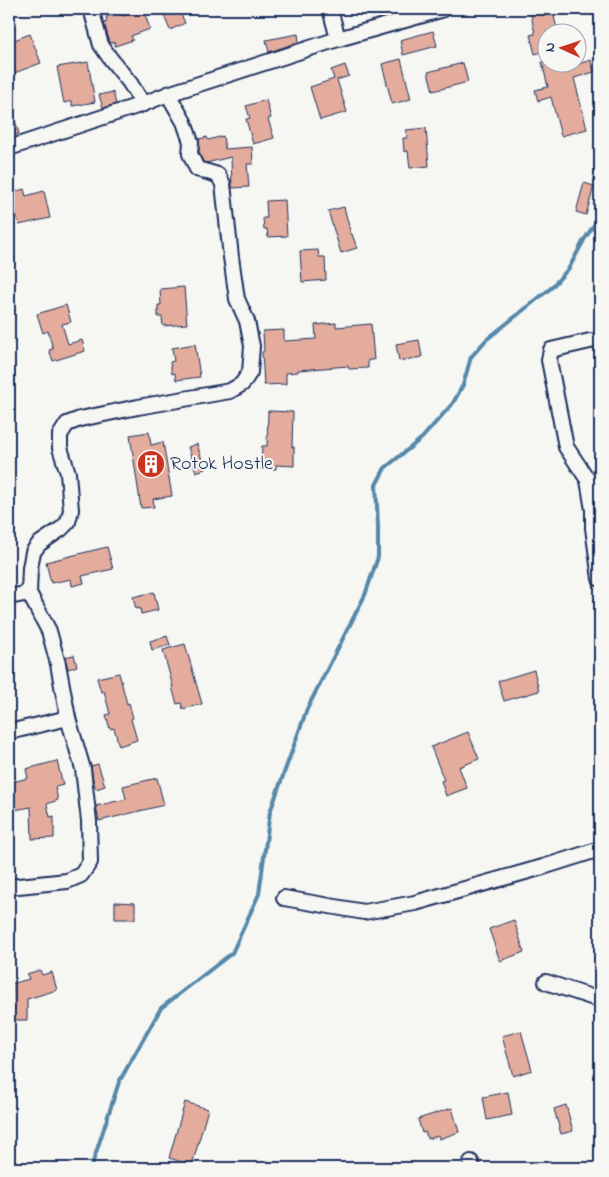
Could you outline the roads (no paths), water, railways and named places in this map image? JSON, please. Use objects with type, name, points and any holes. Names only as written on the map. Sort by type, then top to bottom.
[{"type":"street","points":[[91,9],[101,45],[130,83],[143,104]]},
{"type":"street","points":[[330,9],[338,39]]},
{"type":"street","points":[[9,148],[338,39],[444,9]]},
{"type":"street","points":[[9,887],[67,881],[81,875],[90,862],[89,821],[83,769],[68,718],[58,664],[49,631],[29,593],[30,568],[34,552],[39,544],[68,522],[71,510],[68,473],[60,448],[60,435],[67,424],[80,419],[138,406],[230,391],[242,384],[250,372],[252,346],[247,321],[237,299],[223,184],[218,175],[197,169],[190,154],[190,142],[184,122],[168,94]]},
{"type":"street","points":[[590,341],[551,350],[549,360],[566,447],[588,480],[596,523],[600,578]]},
{"type":"street","points":[[9,597],[29,593]]},
{"type":"street","points":[[9,732],[68,718]]},
{"type":"street","points":[[284,898],[364,912],[415,903],[544,867],[600,849]]},
{"type":"street","points":[[546,982],[600,1000]]},
{"type":"waterway","points":[[91,1168],[119,1082],[161,1008],[232,953],[259,894],[270,812],[307,709],[365,595],[378,557],[376,485],[385,468],[422,438],[453,403],[463,385],[471,357],[486,340],[551,288],[569,268],[600,216]]},
{"type":"place","name":"Rotok Hostle","points":[[151,464]]}]
